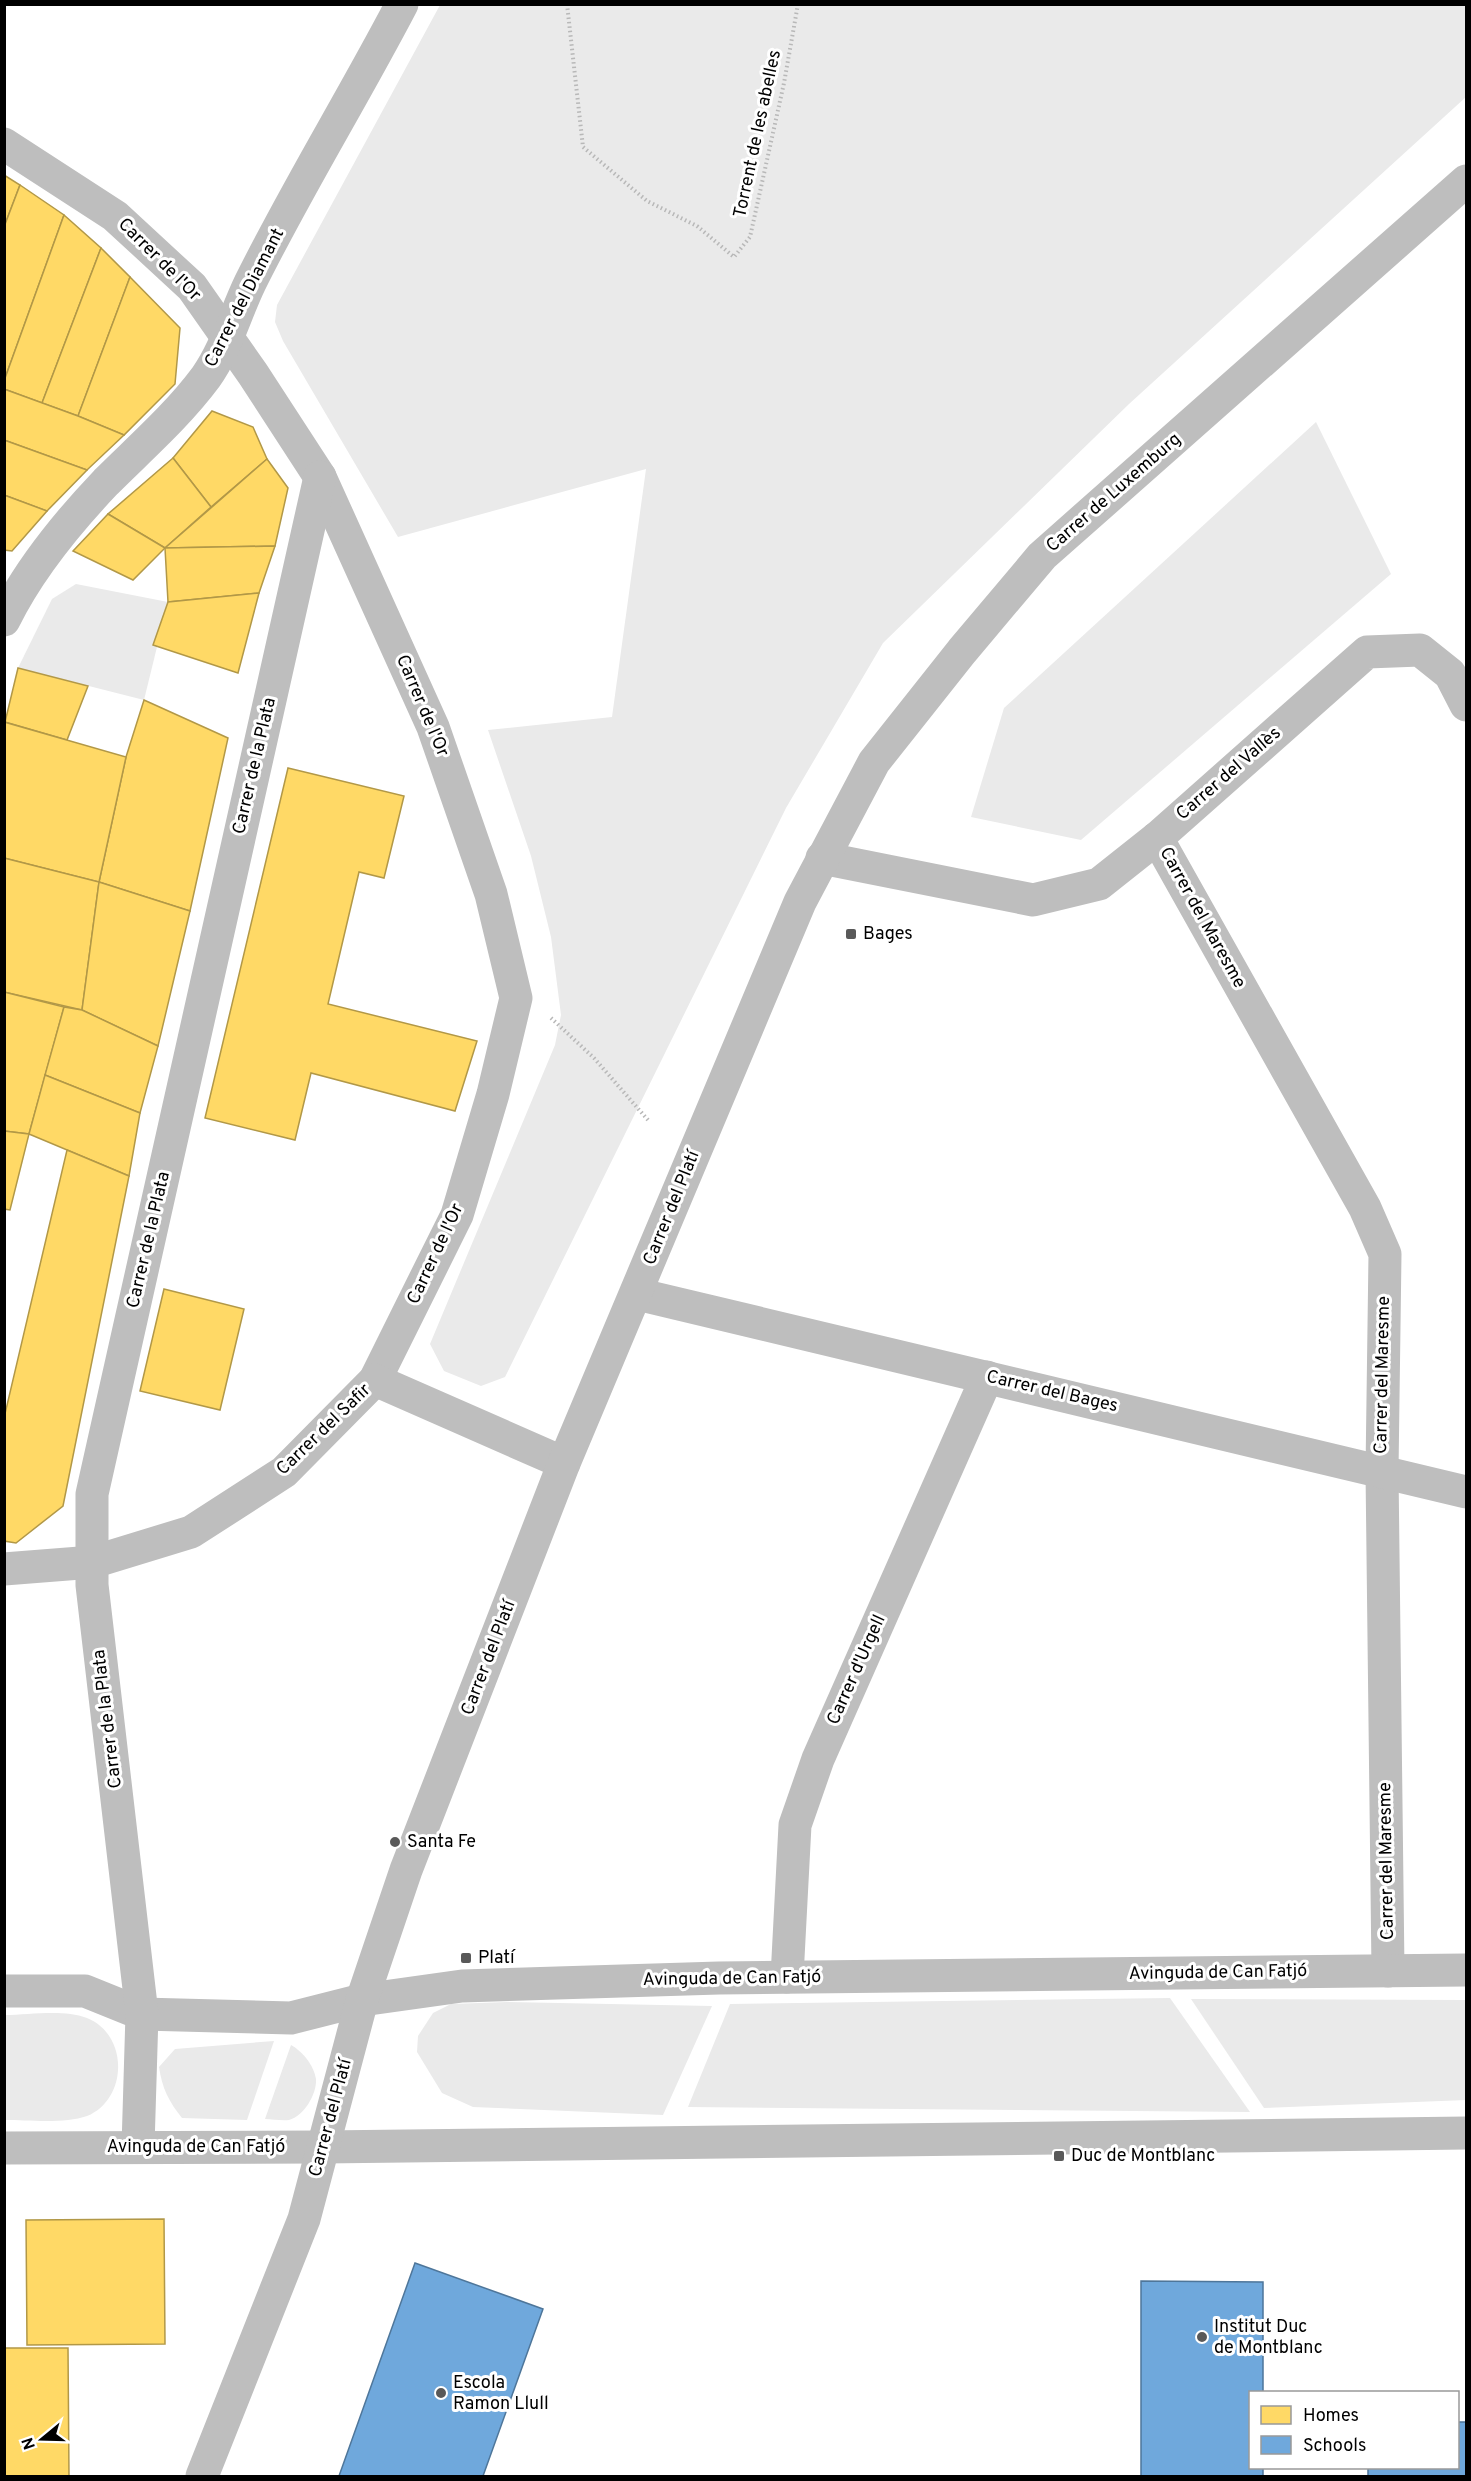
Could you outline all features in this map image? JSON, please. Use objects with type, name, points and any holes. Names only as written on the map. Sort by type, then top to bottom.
[{"type":"street","name":"Carrer del Diamant","points":[[4,620],[16,596],[54,541],[104,484],[182,407],[207,375],[227,338],[250,284],[402,4]]},
{"type":"street","name":"Carrer de l'Or","points":[[4,144],[115,216],[192,287],[320,477],[433,727],[491,894],[516,998],[493,1094],[457,1215],[375,1380]]},
{"type":"street","name":"Carrer de Luxemburg","points":[[822,858],[874,762],[962,651],[1042,556],[1467,181]]},
{"type":"street","name":"Carrer de la Plata","points":[[138,2147],[142,2013],[92,1585],[92,1494],[320,477]]},
{"type":"street","name":"Carrer del Vallès","points":[[822,858],[1033,900],[1099,884],[1157,838],[1366,652],[1420,650],[1450,674],[1467,705]]},
{"type":"street","name":"Carrer del Maresme","points":[[1157,838],[1365,1208],[1385,1254],[1382,1472],[1388,1971]]},
{"type":"street","name":"Carrer del Platí","points":[[202,2476],[304,2219],[362,2000],[406,1870],[564,1463],[800,902],[822,858]]},
{"type":"street","name":"Carrer del Bages","points":[[637,1294],[1467,1492]]},
{"type":"street","name":"Carrer d'Urgell","points":[[787,1977],[795,1825],[818,1760],[987,1377]]},
{"type":"street","points":[[375,1380],[564,1463]]},
{"type":"street","name":"Carrer del Safir","points":[[4,1569],[93,1562],[191,1532],[284,1472],[375,1380]]},
{"type":"street","name":"Avinguda de Can Fatjó","points":[[4,1991],[85,1990],[142,2013],[291,2018],[362,2000],[462,1986],[787,1977],[1467,1970]]},
{"type":"street","name":"Avinguda de Can Fatjó","points":[[4,2148],[323,2147],[1467,2133]]},
{"type":"path","name":"Torrent de les abelles","points":[[567,4],[583,147],[647,201],[697,226],[734,257],[750,237],[784,83],[798,4]]},
{"type":"path","points":[[551,1018],[594,1058],[648,1120]]},
{"type":"shaded area","points":[[440,5],[1466,5],[1466,97],[1129,404],[883,643],[786,808],[505,1377],[481,1386],[444,1371],[430,1344],[555,1045],[561,1015],[551,937],[531,856],[488,730],[612,717],[646,469],[398,537],[283,341],[275,322],[277,305]]},
{"type":"shaded area","points":[[1316,422],[1391,574],[1081,840],[971,817],[1004,708]]},
{"type":"shaded area","points":[[76,584],[168,602],[144,700],[18,668],[52,599]]},
{"type":"shaded area","points":[[1170,1998],[1250,2112],[688,2107],[730,2004]]},
{"type":"shaded area","points":[[1191,1999],[1466,2000],[1466,2100],[1264,2108]]},
{"type":"shaded area","points":[[507,2002],[712,2006],[663,2115],[473,2107],[442,2093],[417,2052],[418,2036],[433,2013],[451,2004]]},
{"type":"shaded area","points":[[46,2013],[78,2015],[101,2026],[116,2052],[118,2067],[116,2082],[110,2096],[100,2108],[87,2116],[68,2120],[5,2120],[5,2015]]},
{"type":"shaded area","points":[[274,2041],[247,2120],[182,2118],[173,2106],[162,2082],[159,2067],[175,2049]]},
{"type":"shaded area","points":[[291,2045],[303,2055],[313,2069],[316,2085],[312,2098],[295,2118],[265,2119]]},
{"type":"building: Homes","points":[[4,175],[20,185],[4,227]]},
{"type":"building: Homes","points":[[20,185],[64,215],[4,381],[4,227]]},
{"type":"building: Homes","points":[[64,215],[101,248],[42,403],[4,389],[4,381]]},
{"type":"building: Homes","points":[[101,248],[130,277],[78,416],[42,403]]},
{"type":"building: Homes","points":[[130,277],[180,328],[175,384],[124,435],[78,416]]},
{"type":"building: Homes","points":[[4,389],[124,435],[87,470],[4,440]]},
{"type":"building: Homes","points":[[212,411],[253,427],[267,459],[211,507],[173,458]]},
{"type":"building: Homes","points":[[4,440],[87,470],[47,511],[4,495]]},
{"type":"building: Homes","points":[[173,458],[211,507],[165,548],[108,514]]},
{"type":"building: Homes","points":[[267,459],[288,488],[275,546],[165,548]]},
{"type":"building: Homes","points":[[4,495],[47,511],[12,551],[4,550]]},
{"type":"building: Homes","points":[[108,514],[165,548],[133,580],[73,551]]},
{"type":"building: Homes","points":[[275,546],[259,593],[168,602],[165,548]]},
{"type":"building: Homes","points":[[259,593],[238,673],[153,645],[168,602]]},
{"type":"building: Homes","points":[[18,668],[88,686],[67,740],[5,722]]},
{"type":"building: Homes","points":[[144,700],[228,738],[190,911],[99,882],[126,757]]},
{"type":"building: Homes","points":[[4,722],[126,757],[99,882],[4,858]]},
{"type":"building: Homes","points":[[288,768],[404,796],[384,878],[359,872],[328,1004],[477,1041],[455,1111],[311,1073],[295,1140],[205,1118]]},
{"type":"building: Homes","points":[[4,858],[99,882],[82,1010],[4,992]]},
{"type":"building: Homes","points":[[99,882],[190,911],[158,1046],[82,1010]]},
{"type":"building: Homes","points":[[4,992],[64,1007],[29,1134],[4,1131]]},
{"type":"building: Homes","points":[[64,1007],[82,1010],[158,1046],[140,1113],[45,1075]]},
{"type":"building: Homes","points":[[45,1075],[140,1113],[129,1176],[29,1134]]},
{"type":"building: Homes","points":[[4,1131],[29,1134],[10,1210],[4,1209]]},
{"type":"building: Homes","points":[[67,1150],[129,1176],[63,1506],[16,1543],[4,1541],[4,1418]]},
{"type":"building: Homes","points":[[164,1289],[244,1309],[220,1410],[140,1391]]},
{"type":"building: Homes","points":[[164,2219],[165,2344],[27,2345],[26,2220]]},
{"type":"building: Homes","points":[[4,2348],[68,2348],[69,2476],[4,2476]]},
{"type":"building: Schools","name":"Escola Ramon Llull","points":[[415,2263],[543,2309],[483,2476],[339,2476]]},
{"type":"building: Schools","name":"Institut Duc de Montblanc","points":[[1141,2281],[1263,2282],[1263,2391],[1249,2391],[1249,2469],[1263,2469],[1263,2476],[1141,2476]]},
{"type":"building: Schools","points":[[1459,2422],[1466,2422],[1466,2476],[1368,2476],[1368,2469],[1459,2469]]},
{"type":"place","name":"Bages","points":[[851,934]]},
{"type":"place","name":"Santa Fe","points":[[395,1842]]},
{"type":"place","name":"Platí","points":[[466,1958]]},
{"type":"place","name":"Duc de Montblanc","points":[[1059,2156]]},
{"type":"place","name":"Institut Duc de Montblanc","points":[[1202,2337]]},
{"type":"place","name":"Escola Ramon Llull","points":[[441,2393]]}]
